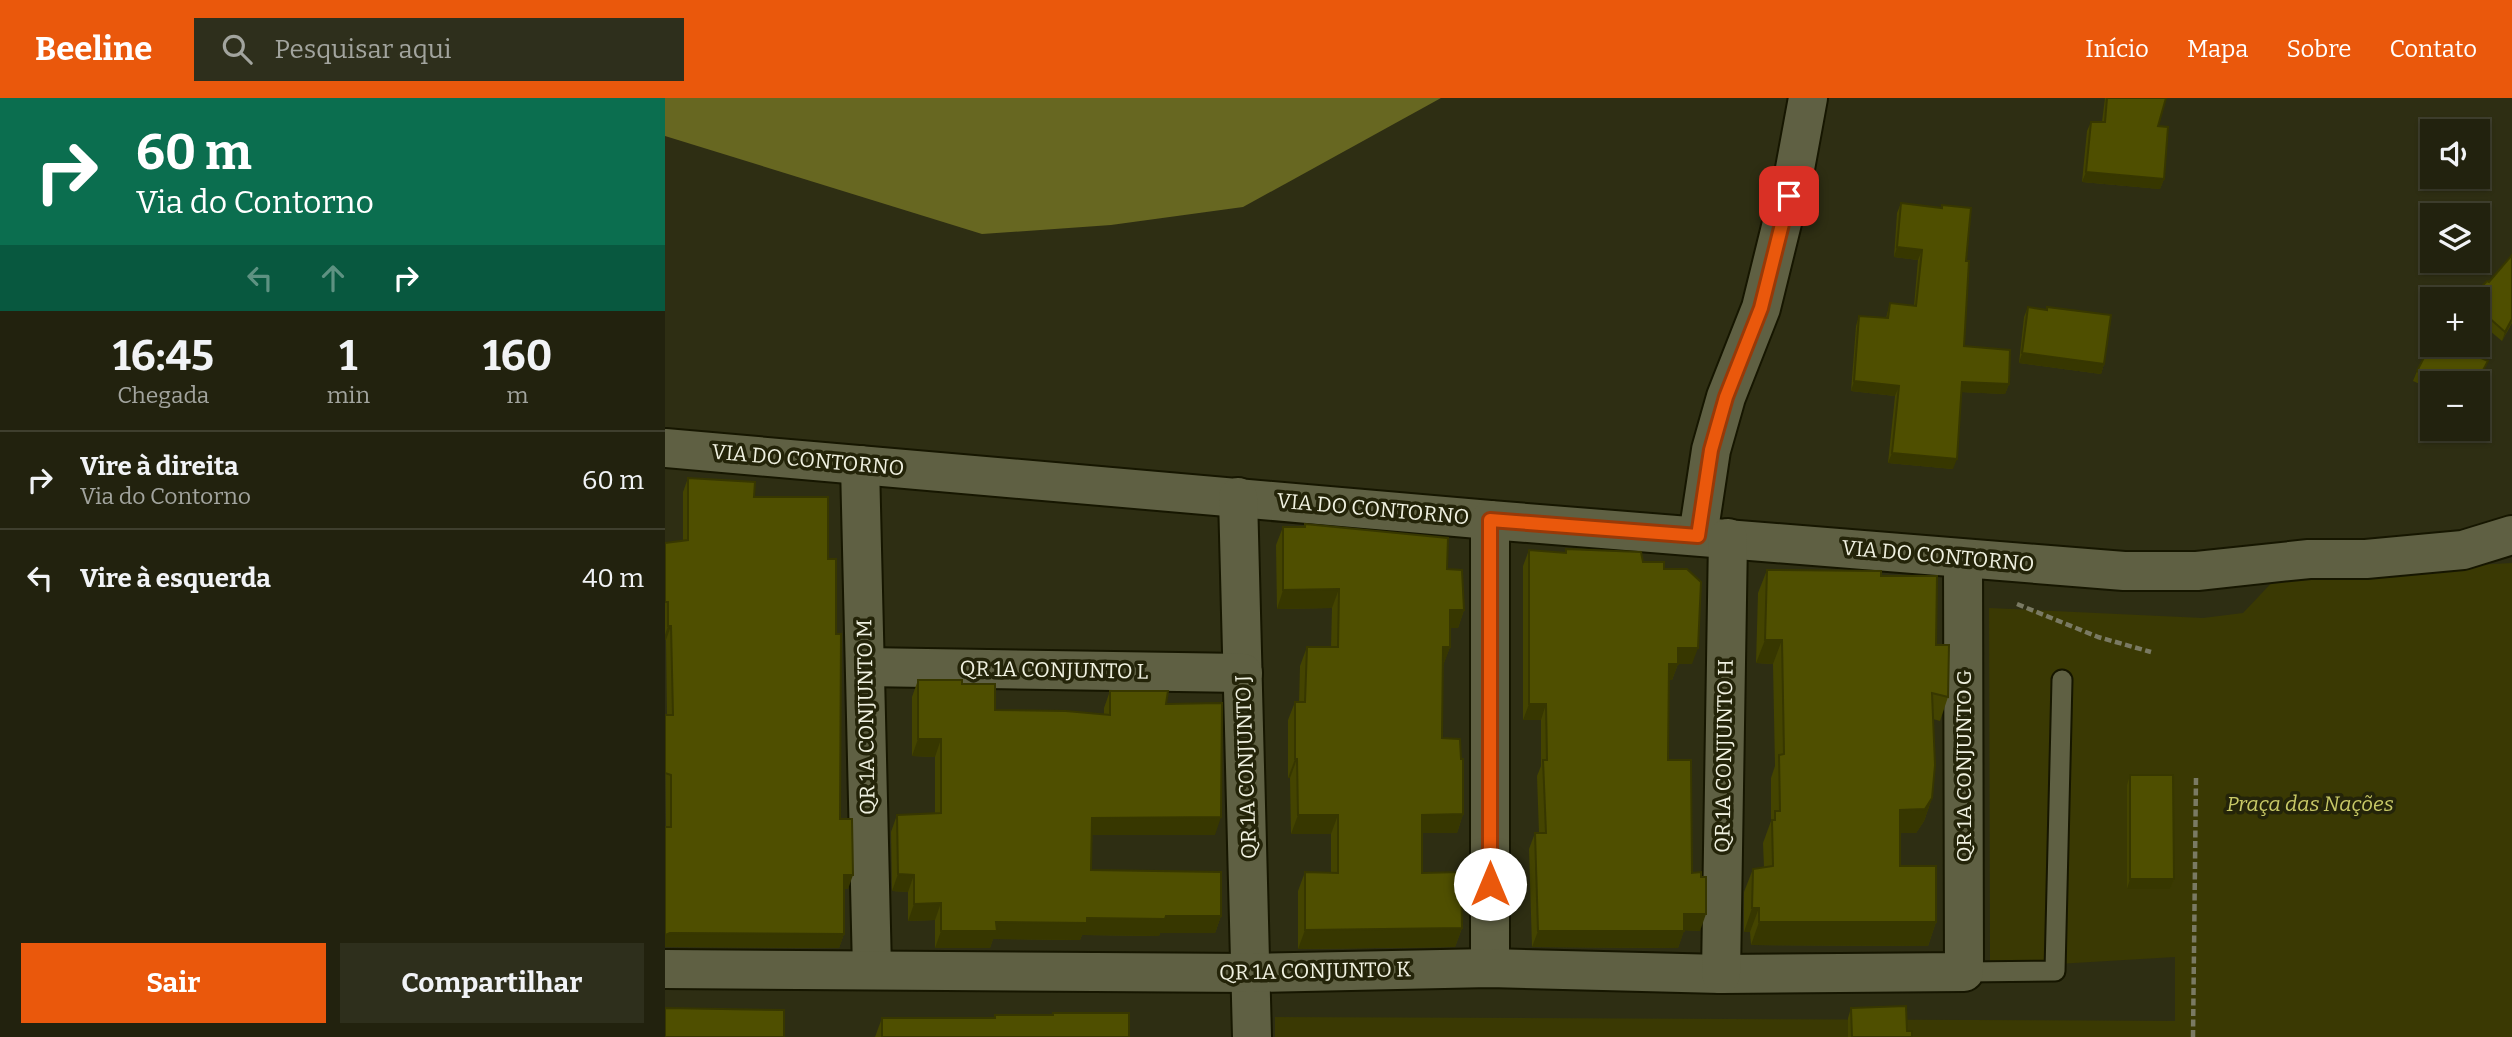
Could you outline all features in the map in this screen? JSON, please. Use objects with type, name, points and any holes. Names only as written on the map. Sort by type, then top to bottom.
[{"type":"street","name":"QR 1A CONJUNTO H","points":[[1721,974],[1711,450],[1726,397],[1761,308],[1794,174],[1808,98]]},
{"type":"street","name":"VIA DO CONTORNO","points":[[665,448],[1713,537],[1963,574],[2197,571],[2309,559],[2366,559],[2463,550],[2512,535]]},
{"type":"street","name":"QR 1A CONJUNTO M","points":[[860,465],[872,969]]},
{"type":"street","name":"QR 1A CONJUNTO J","points":[[1238,497],[1252,1037]]},
{"type":"street","points":[[1490,520],[1490,968]]},
{"type":"street","name":"QR 1A CONJUNTO G","points":[[1963,574],[1964,972]]},
{"type":"street","name":"QR 1A CONJUNTO L","points":[[865,667],[1243,673]]},
{"type":"street","name":"QR 1A CONJUNTO K","points":[[665,969],[1252,972],[1490,968],[1721,974],[1964,972]]},
{"type":"lane","points":[[1964,972],[2055,971],[2062,680]]},
{"type":"path","points":[[1963,574],[2022,605],[2098,637],[2151,652]]},
{"type":"path","points":[[2193,1037],[2196,778]]},
{"type":"green space","name":"Praça das Nações","points":[[2512,563],[2512,1037],[1275,1037],[1275,1017],[2175,1021],[2175,957],[1990,968],[1989,608],[2203,618],[2243,613],[2278,576]]},
{"type":"shaded area","points":[[665,98],[1441,98],[1243,207],[1111,225],[982,234],[665,136]]},
{"type":"building","points":[[2107,98],[2166,98],[2158,126],[2168,127],[2164,179],[2086,172],[2091,122],[2105,122]]},
{"type":"building","points":[[1901,203],[1971,208],[1966,261],[1969,261],[1964,346],[2010,350],[2009,384],[1962,382],[1957,459],[1892,453],[1899,386],[1854,381],[1859,316],[1888,318],[1890,303],[1916,306],[1922,250],[1897,247]]},
{"type":"building","points":[[2512,255],[2512,319],[2505,332],[2490,319],[2490,287],[2481,287]]},
{"type":"building","points":[[2028,307],[2111,315],[2104,364],[2022,353]]},
{"type":"building","points":[[2424,357],[2479,357],[2488,361],[2483,371],[2417,371]]},
{"type":"building","points":[[688,478],[755,482],[754,497],[828,497],[828,559],[836,559],[836,634],[841,634],[840,819],[852,819],[853,875],[844,875],[844,934],[665,935],[665,827],[671,827],[671,775],[665,773],[665,715],[673,715],[671,626],[668,626],[668,602],[665,602],[665,543],[688,540]]},
{"type":"building","points":[[1305,524],[1448,538],[1447,569],[1462,570],[1464,610],[1450,610],[1450,647],[1443,647],[1442,738],[1460,739],[1463,759],[1463,814],[1422,815],[1422,873],[1461,872],[1462,928],[1305,930],[1305,872],[1338,873],[1338,815],[1298,815],[1295,702],[1305,702],[1307,647],[1338,647],[1339,589],[1283,590],[1283,527],[1305,527]]},
{"type":"building","points":[[1566,549],[1641,552],[1643,562],[1664,562],[1664,569],[1687,569],[1701,582],[1698,648],[1678,648],[1678,664],[1669,664],[1668,760],[1691,760],[1692,873],[1701,872],[1701,877],[1706,877],[1706,914],[1684,914],[1684,931],[1538,931],[1535,833],[1546,833],[1543,760],[1547,760],[1546,704],[1529,704],[1529,550],[1566,553]]},
{"type":"building","points":[[1767,570],[1881,571],[1881,576],[1937,576],[1936,645],[1949,645],[1948,697],[1932,693],[1935,765],[1932,798],[1925,809],[1900,810],[1900,866],[1936,866],[1936,922],[1759,922],[1759,908],[1752,908],[1753,869],[1773,866],[1772,820],[1775,820],[1775,811],[1780,811],[1779,755],[1784,754],[1782,640],[1765,640]]},
{"type":"building","points":[[918,680],[962,680],[962,684],[995,684],[995,710],[1110,715],[1110,691],[1168,691],[1166,704],[1222,703],[1221,817],[1092,818],[1091,870],[1221,872],[1221,916],[1166,916],[1165,919],[1087,918],[1087,923],[996,922],[997,931],[941,931],[941,903],[914,904],[914,875],[898,874],[897,815],[941,813],[941,739],[918,739]]},
{"type":"building","points":[[2130,775],[2173,775],[2174,879],[2130,879]]},
{"type":"building","points":[[1906,1006],[1907,1031],[1912,1031],[1912,1037],[1852,1037],[1851,1008]]},
{"type":"building","points":[[665,1008],[784,1010],[784,1037],[665,1037]]},
{"type":"building","points":[[1129,1013],[1129,1037],[882,1037],[882,1018],[995,1018],[995,1015]]},
{"type":"route","points":[[1490,884],[1490,520],[1698,536],[1711,450],[1726,397],[1761,308],[1789,196]]}]
